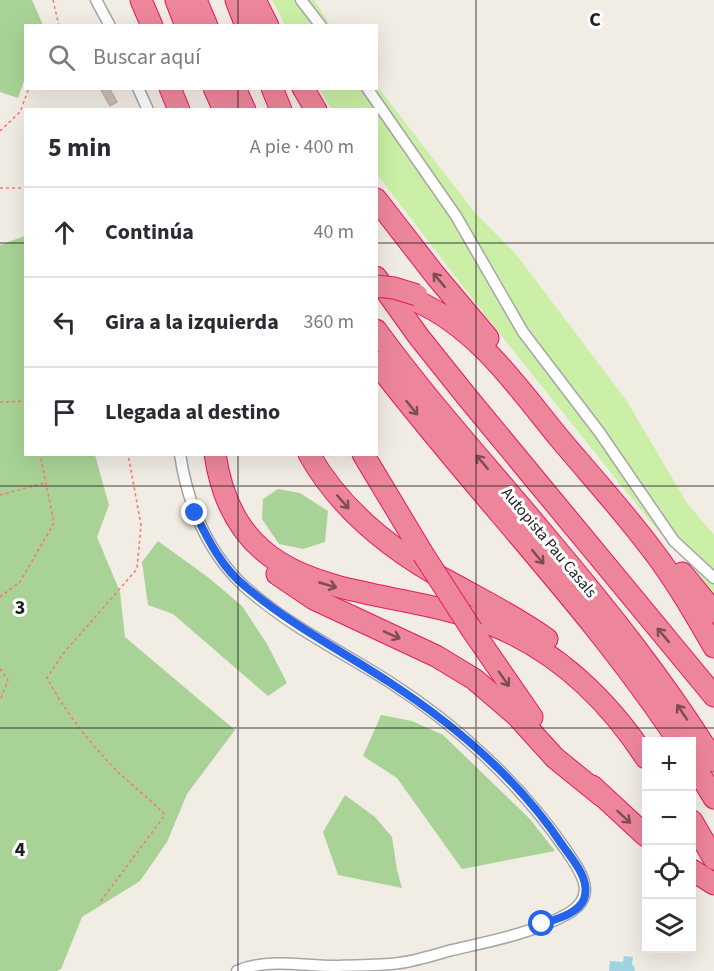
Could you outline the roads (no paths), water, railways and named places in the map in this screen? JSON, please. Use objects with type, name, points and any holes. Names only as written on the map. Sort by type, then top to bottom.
[{"type":"highway","points":[[131,0],[141,24]]},
{"type":"highway","points":[[141,0],[151,24]]},
{"type":"highway","points":[[176,0],[185,24]]},
{"type":"highway","points":[[196,0],[206,24]]},
{"type":"highway","points":[[242,8],[265,24]]},
{"type":"highway","points":[[171,90],[178,108]]},
{"type":"highway","points":[[179,90],[187,108]]},
{"type":"highway","points":[[215,90],[223,108]]},
{"type":"highway","points":[[236,90],[244,108]]},
{"type":"highway","points":[[273,90],[280,108]]},
{"type":"highway","points":[[304,90],[315,108]]},
{"type":"highway","points":[[378,202],[542,407]]},
{"type":"highway","points":[[378,280],[419,338],[714,696]]},
{"type":"highway","points":[[378,286],[394,288],[451,312],[491,348],[714,612]]},
{"type":"highway","points":[[378,292],[417,298],[448,318],[462,329],[506,375],[652,549],[714,647]]},
{"type":"highway","name":"Autopista Pau Casals","points":[[378,333],[445,418],[612,616],[674,700],[714,761]]},
{"type":"highway","name":"Autopista Pau Casals","points":[[378,364],[598,630],[676,737]]},
{"type":"highway","points":[[209,456],[216,490],[231,521],[250,547],[277,574],[314,599],[436,656],[474,679],[516,715],[555,759],[602,796]]},
{"type":"highway","points":[[215,456],[223,488],[236,517],[256,542],[283,565],[323,584],[439,608],[489,623],[523,639],[555,659],[583,682],[625,727],[642,752]]},
{"type":"highway","points":[[310,456],[344,503],[375,533],[409,558],[452,584],[516,618],[573,660],[617,706],[642,741]]},
{"type":"highway","points":[[364,456],[472,630],[540,727],[577,771],[642,832]]},
{"type":"highway","points":[[696,768],[714,798]]},
{"type":"highway","points":[[696,829],[714,859]]},
{"type":"highway","points":[[696,873],[714,885]]},
{"type":"street","points":[[96,0],[109,24]]},
{"type":"street","points":[[301,0],[319,24]]},
{"type":"street","points":[[139,90],[147,108]]},
{"type":"street","points":[[368,90],[456,216],[523,332],[600,433],[674,541],[714,578]]},
{"type":"street","points":[[180,456],[187,489],[205,533],[228,568],[243,585],[286,620],[388,681],[459,733],[522,795],[553,831],[579,869],[585,890],[584,898],[579,906],[568,914],[509,936],[399,963],[333,966],[254,964],[237,971]]},
{"type":"water","points":[[624,956],[633,957],[632,965],[635,971],[609,971],[610,961],[623,962]]}]
